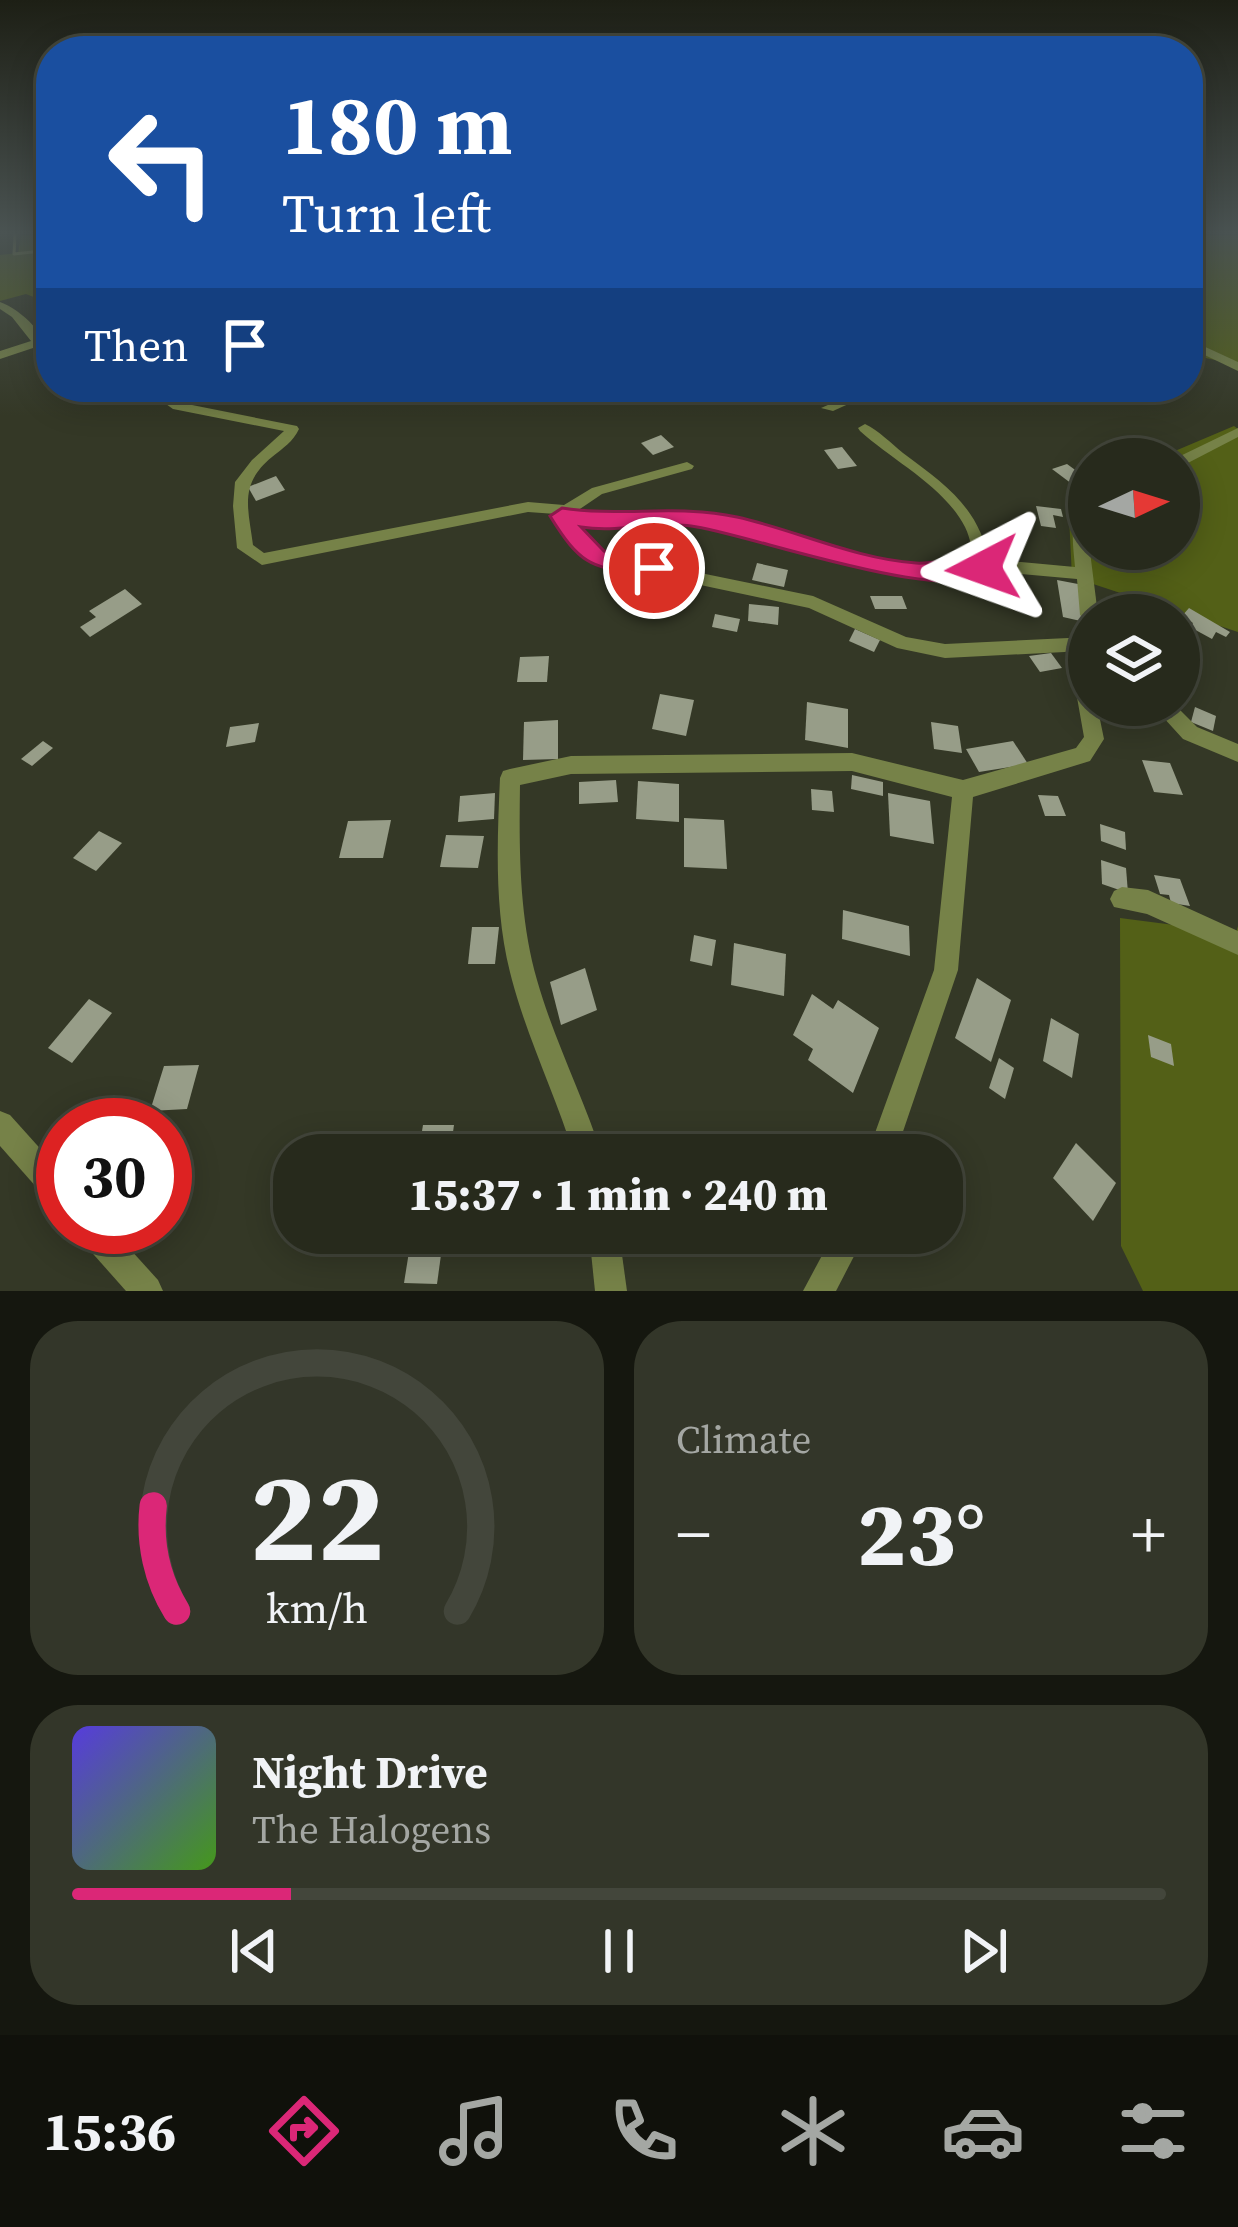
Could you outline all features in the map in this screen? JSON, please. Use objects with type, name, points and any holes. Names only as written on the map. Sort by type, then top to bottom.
[{"type":"street","points":[[0,305],[26,321],[35,343],[0,355]]},
{"type":"street","points":[[1203,350],[1238,367]]},
{"type":"street","points":[[172,402],[292,429],[244,471],[238,484],[244,548],[250,555],[278,559],[341,541],[419,531],[449,520],[528,507],[609,523],[684,517],[736,525],[852,561],[919,573],[983,568],[1082,574]]},
{"type":"street","points":[[828,408],[843,402]]},
{"type":"street","points":[[866,428],[892,456],[955,502],[972,525],[983,568]]},
{"type":"street","points":[[1200,451],[1238,432]]},
{"type":"street","points":[[564,513],[597,491],[687,466]]},
{"type":"street","points":[[564,513],[583,548],[598,558],[813,602],[904,643],[945,651],[1068,645]]},
{"type":"street","points":[[1082,570],[1085,594]]},
{"type":"street","points":[[582,1134],[532,1005],[516,936],[505,862],[510,778],[571,765],[830,761],[908,773],[963,790],[1083,755],[1094,739],[1092,726]]},
{"type":"street","points":[[1183,726],[1238,753]]},
{"type":"street","points":[[888,1134],[946,970],[963,790]]},
{"type":"street","points":[[1122,899],[1148,902],[1238,943]]},
{"type":"street","points":[[0,1125],[36,1166]]},
{"type":"street","points":[[114,1254],[147,1291]]},
{"type":"street","points":[[607,1254],[611,1291]]},
{"type":"street","points":[[819,1291],[839,1254]]},
{"type":"green space","points":[[1203,295],[1238,295],[1238,365],[1203,357]]},
{"type":"green space","points":[[1234,426],[1238,429],[1238,632],[1200,619],[1200,594],[1123,594],[1072,577],[1072,570],[1200,570],[1200,440]]},
{"type":"green space","points":[[1120,918],[1236,933],[1238,926],[1238,1291],[1143,1291],[1121,1246]]},
{"type":"building","points":[[661,435],[674,447],[653,455],[641,443]]},
{"type":"building","points":[[842,447],[857,466],[838,469],[824,450]]},
{"type":"building","points":[[1068,465],[1068,481],[1052,469]]},
{"type":"building","points":[[276,476],[285,490],[256,501],[248,487]]},
{"type":"building","points":[[1036,506],[1061,509],[1063,517],[1053,515],[1056,528],[1041,526]]},
{"type":"building","points":[[757,563],[788,570],[784,587],[752,580]]},
{"type":"building","points":[[1057,580],[1078,584],[1080,594],[1068,594],[1068,618],[1063,617]]},
{"type":"building","points":[[125,589],[142,604],[90,637],[80,627],[96,617],[89,611]]},
{"type":"building","points":[[870,596],[902,596],[907,609],[875,609]]},
{"type":"building","points":[[749,604],[779,607],[778,625],[748,621]]},
{"type":"building","points":[[715,614],[740,619],[737,632],[712,627]]},
{"type":"building","points":[[1200,614],[1230,632],[1226,637],[1216,632],[1212,639],[1200,632]]},
{"type":"building","points":[[855,629],[880,640],[874,652],[849,641]]},
{"type":"building","points":[[1051,653],[1062,668],[1040,672],[1029,656]]},
{"type":"building","points":[[549,656],[547,682],[517,682],[520,657]]},
{"type":"building","points":[[660,694],[694,700],[686,736],[652,729]]},
{"type":"building","points":[[807,702],[848,709],[848,748],[805,740]]},
{"type":"building","points":[[1200,709],[1216,716],[1213,731],[1200,726]]},
{"type":"building","points":[[558,720],[558,759],[523,760],[524,722]]},
{"type":"building","points":[[931,722],[958,726],[962,753],[934,749]]},
{"type":"building","points":[[259,723],[255,742],[226,747],[230,727]]},
{"type":"building","points":[[43,741],[53,748],[32,766],[21,759]]},
{"type":"building","points":[[1013,741],[1028,764],[979,772],[966,749]]},
{"type":"building","points":[[1142,760],[1170,763],[1183,795],[1154,792]]},
{"type":"building","points":[[852,775],[883,782],[883,796],[851,789]]},
{"type":"building","points":[[616,780],[618,802],[579,804],[579,782]]},
{"type":"building","points":[[638,781],[679,784],[679,822],[636,819]]},
{"type":"building","points":[[811,789],[832,791],[834,812],[812,810]]},
{"type":"building","points":[[495,793],[494,819],[458,822],[460,796]]},
{"type":"building","points":[[888,793],[930,801],[934,844],[890,836]]},
{"type":"building","points":[[1038,795],[1058,796],[1066,816],[1045,816]]},
{"type":"building","points":[[684,818],[724,820],[727,869],[684,867]]},
{"type":"building","points":[[391,820],[383,858],[339,858],[348,821]]},
{"type":"building","points":[[1100,824],[1125,832],[1126,850],[1101,841]]},
{"type":"building","points":[[99,831],[122,843],[96,871],[73,858]]},
{"type":"building","points":[[446,835],[484,836],[478,868],[440,867]]},
{"type":"building","points":[[1101,860],[1126,868],[1128,893],[1102,884]]},
{"type":"building","points":[[1154,875],[1180,879],[1190,906],[1171,903],[1169,895],[1160,894]]},
{"type":"building","points":[[843,910],[909,926],[910,956],[842,939]]},
{"type":"building","points":[[472,927],[499,927],[495,964],[468,964]]},
{"type":"building","points":[[694,935],[716,940],[712,966],[690,961]]},
{"type":"building","points":[[734,943],[786,954],[784,996],[731,985]]},
{"type":"building","points":[[585,968],[597,1010],[561,1025],[550,982]]},
{"type":"building","points":[[977,978],[1011,1000],[991,1062],[955,1038]]},
{"type":"building","points":[[812,994],[833,1009],[838,1000],[879,1028],[853,1093],[808,1060],[813,1049],[793,1035]]},
{"type":"building","points":[[89,999],[112,1013],[72,1063],[48,1048]]},
{"type":"building","points":[[1051,1018],[1079,1034],[1072,1078],[1043,1061]]},
{"type":"building","points":[[1148,1035],[1171,1044],[1174,1066],[1151,1057]]},
{"type":"building","points":[[999,1058],[1014,1068],[1005,1099],[989,1088]]},
{"type":"building","points":[[199,1065],[190,1098],[154,1098],[164,1066]]},
{"type":"building","points":[[423,1125],[454,1125],[453,1134],[422,1134]]},
{"type":"building","points":[[1076,1143],[1116,1183],[1093,1221],[1053,1178]]},
{"type":"building","points":[[409,1254],[441,1254],[437,1284],[404,1283]]},
{"type":"route","points":[[654,568],[598,558],[583,548],[562,516],[609,523],[650,516],[684,517],[736,525],[852,561],[919,573],[983,568]]}]
